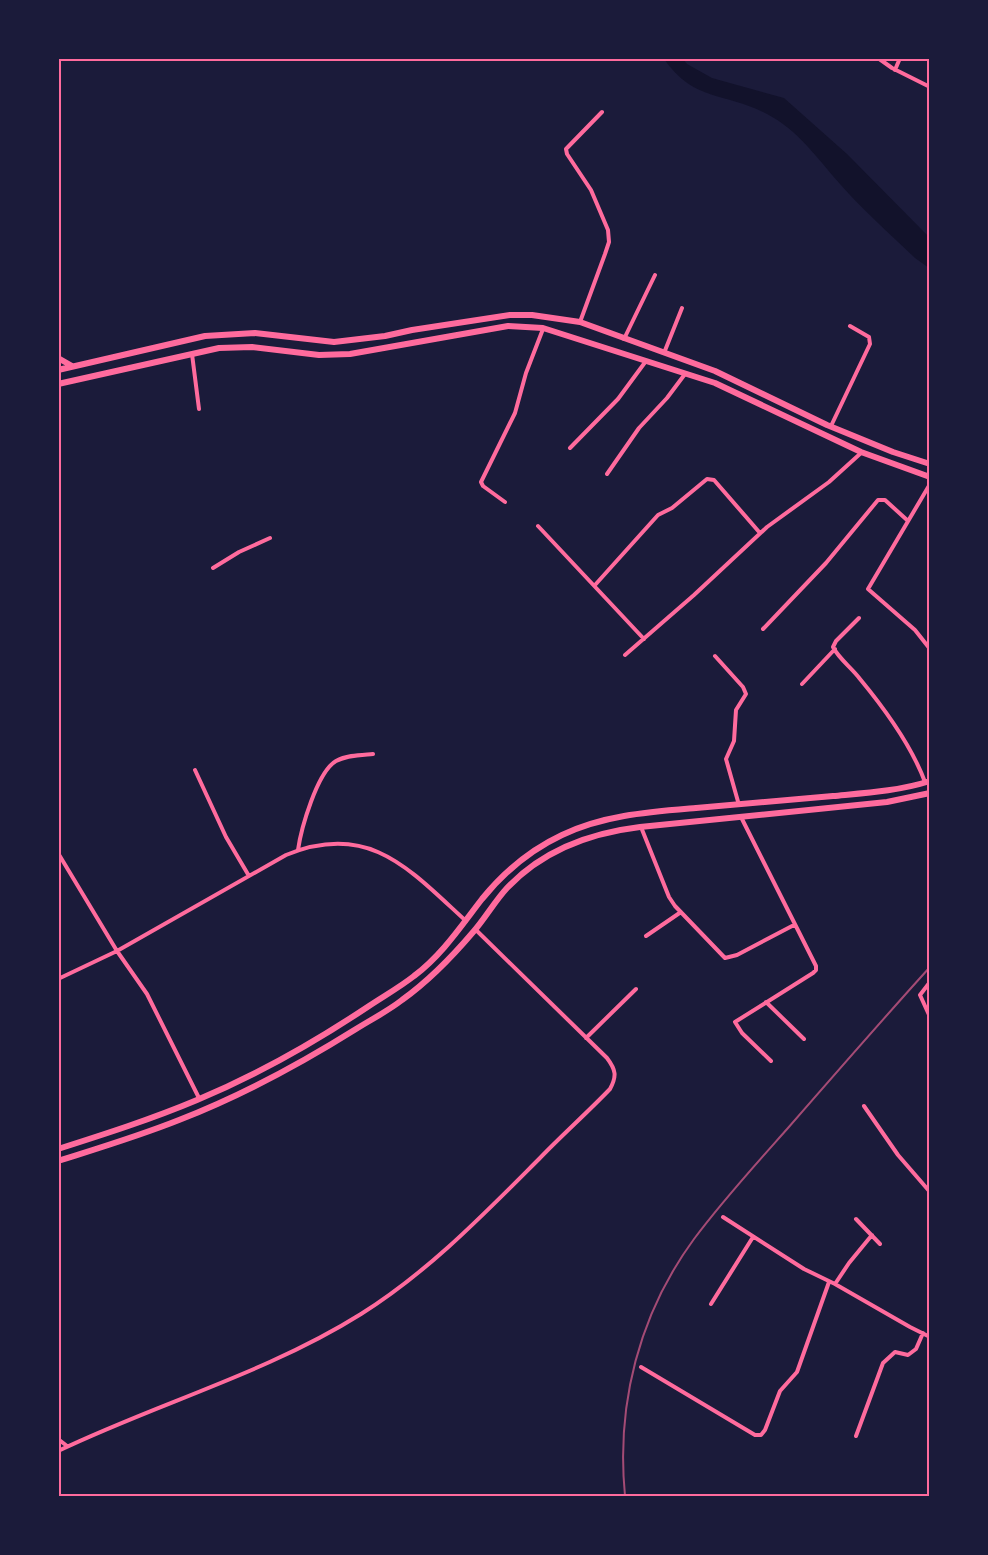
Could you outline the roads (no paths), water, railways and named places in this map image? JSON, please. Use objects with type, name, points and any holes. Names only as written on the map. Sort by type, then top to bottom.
[{"type":"main road","points":[[58,370],[205,336],[232,333],[255,333],[334,342],[385,336],[510,315],[560,318],[580,322],[715,371],[831,426],[930,464]]},
{"type":"main road","points":[[60,382],[219,348],[252,347],[319,355],[344,355],[508,326],[543,328],[726,388],[861,452],[930,477]]},
{"type":"main road","points":[[58,358],[72,366]]},
{"type":"main road","points":[[58,1149],[139,1123],[200,1099],[260,1070],[338,1027],[415,976],[442,950],[483,898],[513,866],[542,845],[574,829],[608,818],[632,814],[866,792],[927,782]]},
{"type":"main road","points":[[58,1161],[178,1120],[230,1099],[307,1059],[401,1001],[440,969],[520,875],[547,855],[580,840],[640,827],[887,802],[930,793]]},
{"type":"street","points":[[878,58],[895,70],[930,87]]},
{"type":"street","points":[[895,70],[900,58]]},
{"type":"street","points":[[580,322],[609,242],[608,230],[591,190],[566,149],[602,112]]},
{"type":"street","points":[[623,339],[655,275]]},
{"type":"street","points":[[664,354],[682,308]]},
{"type":"street","points":[[831,426],[871,340],[867,335],[850,326]]},
{"type":"street","points":[[505,502],[481,482],[515,413],[526,373],[543,328]]},
{"type":"street","points":[[192,354],[199,409]]},
{"type":"street","points":[[570,448],[618,399],[646,361]]},
{"type":"street","points":[[607,474],[639,428],[673,391],[685,373]]},
{"type":"street","points":[[625,655],[760,533],[829,482],[861,452]]},
{"type":"street","points":[[595,585],[658,515],[672,508],[707,479],[714,480],[760,533]]},
{"type":"street","points":[[930,484],[868,588],[915,630],[930,650]]},
{"type":"street","points":[[763,629],[826,563],[878,500],[885,500],[908,520]]},
{"type":"street","points":[[538,526],[644,639]]},
{"type":"street","points":[[213,568],[239,552],[270,538]]},
{"type":"street","points":[[802,684],[835,649],[836,641],[859,618]]},
{"type":"street","points":[[835,649],[879,704],[927,782]]},
{"type":"street","points":[[715,656],[743,687],[746,694],[736,710],[735,741],[726,759],[739,805]]},
{"type":"street","points":[[298,850],[307,813],[327,769],[342,759],[373,754]]},
{"type":"street","points":[[195,770],[225,837],[249,876]]},
{"type":"street","points":[[741,816],[816,966],[816,970],[738,1019],[735,1024],[771,1061]]},
{"type":"street","points":[[640,827],[669,897],[725,958],[737,955],[794,924]]},
{"type":"street","points":[[58,979],[117,951],[286,855],[330,843],[352,844],[371,849],[408,869],[466,921]]},
{"type":"street","points":[[58,853],[117,951],[147,994],[200,1099]]},
{"type":"street","points":[[646,936],[681,912]]},
{"type":"street","points":[[58,1450],[251,1370],[310,1342],[361,1314],[433,1261],[476,1223],[610,1089],[615,1073],[613,1066],[475,930]]},
{"type":"street","points":[[930,982],[920,995],[930,1017]]},
{"type":"street","points":[[586,1038],[636,989]]},
{"type":"street","points":[[766,1002],[804,1040]]},
{"type":"street","points":[[864,1107],[898,1155],[930,1192]]},
{"type":"street","points":[[723,1217],[804,1269],[930,1337]]},
{"type":"street","points":[[856,1219],[880,1244]]},
{"type":"street","points":[[835,1284],[872,1234]]},
{"type":"street","points":[[711,1304],[753,1237]]},
{"type":"street","points":[[641,1367],[755,1435],[761,1436],[780,1391],[797,1372],[830,1282]]},
{"type":"street","points":[[856,1436],[883,1363],[895,1352],[910,1354],[916,1349],[923,1333]]},
{"type":"street","points":[[58,1438],[67,1446]]},
{"type":"railway","points":[[625,1496],[623,1462],[628,1394],[646,1329],[675,1268],[694,1239],[728,1196],[930,967]]}]
